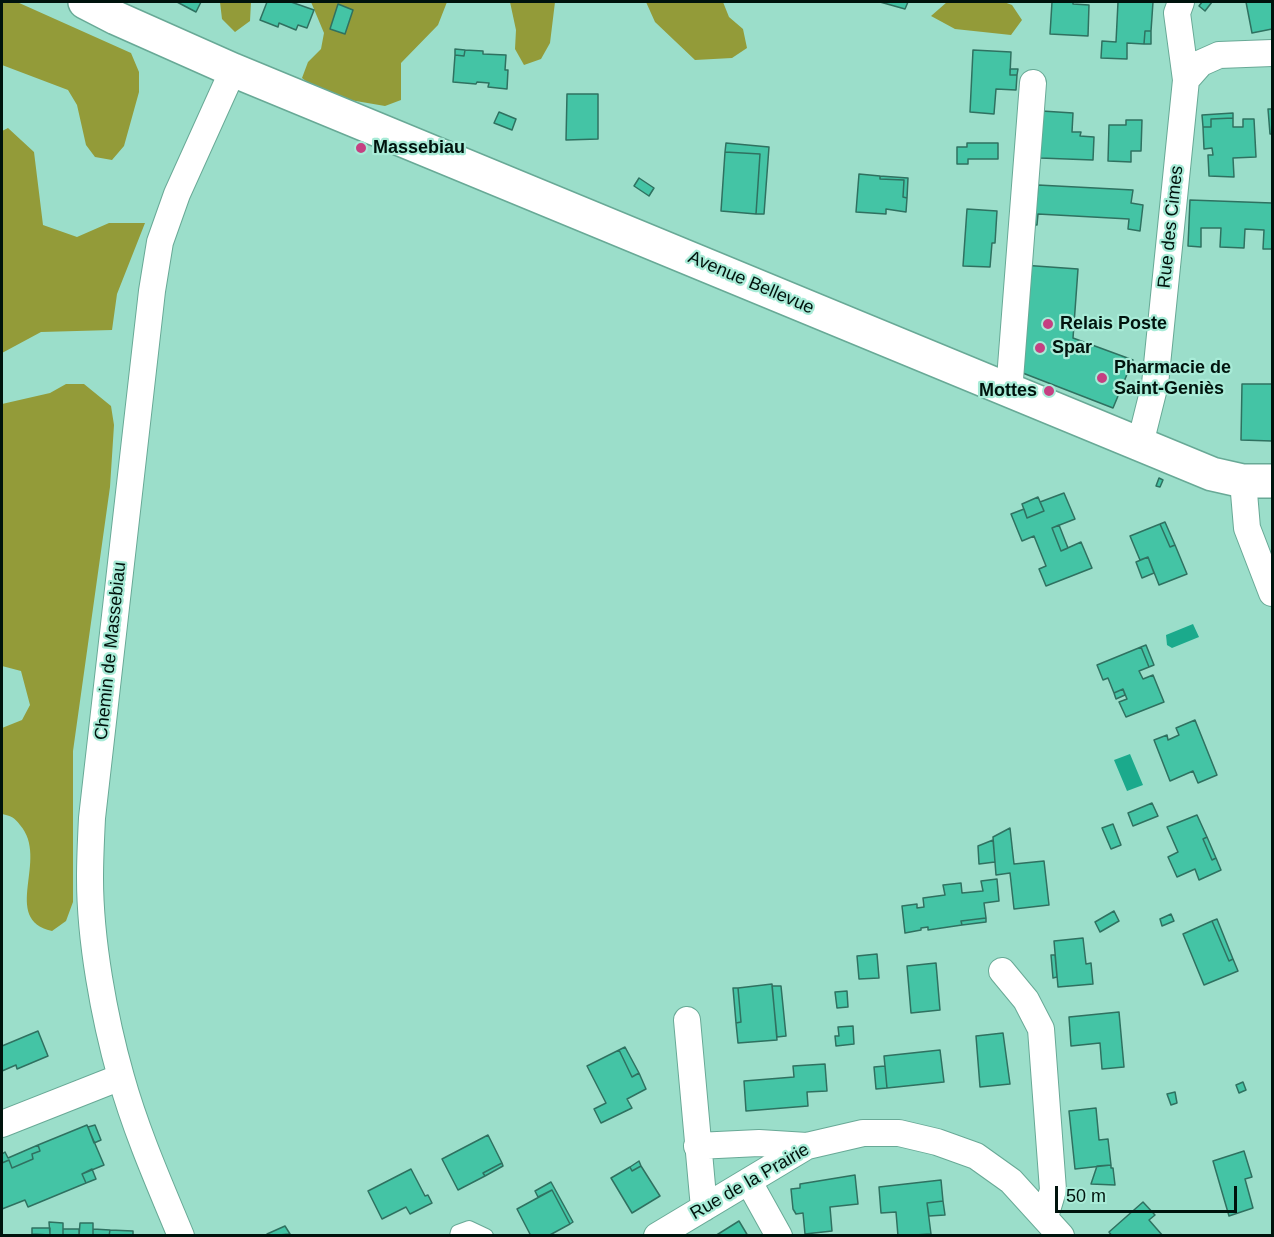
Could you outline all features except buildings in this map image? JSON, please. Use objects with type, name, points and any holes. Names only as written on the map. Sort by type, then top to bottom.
[{"type":"main road","name":"Avenue Bellevue","points":[[85,2],[233,70],[1010,392],[1212,474],[1258,481]]},
{"type":"street","name":"Rue des Cimes","points":[[1140,444],[1155,384],[1186,80],[1177,13],[1181,2]]},
{"type":"street","points":[[1186,80],[1201,63],[1219,55],[1272,53]]},
{"type":"street","name":"Chemin de Massebiau","points":[[181,1236],[147,1155],[121,1077],[104,1000],[94,932],[90,880],[92,819],[152,291],[160,242],[177,194],[233,70]]},
{"type":"street","points":[[1010,392],[1033,83]]},
{"type":"street","points":[[1258,481],[1247,528],[1272,592]]},
{"type":"street","points":[[1002,971],[1026,1000],[1041,1029],[1053,1190],[1053,1226]]},
{"type":"street","points":[[687,1020],[704,1208]]},
{"type":"street","points":[[2,1124],[121,1077]]},
{"type":"street","name":"Rue de la Prairie","points":[[657,1236],[807,1146],[863,1133],[899,1133],[937,1142],[976,1156],[1011,1181],[1053,1226]]},
{"type":"street","points":[[697,1146],[759,1143],[807,1146]]},
{"type":"street","points":[[749,1182],[779,1236]]},
{"type":"lane","points":[[457,1236],[458,1233],[469,1228],[480,1231],[486,1236]]},
{"type":"shaded area","points":[[2,2],[17,2],[131,53],[139,72],[139,92],[124,146],[112,160],[95,157],[86,145],[77,105],[68,90],[2,65]]},
{"type":"shaded area","points":[[220,2],[251,2],[250,21],[235,32],[222,19]]},
{"type":"shaded area","points":[[311,2],[447,2],[438,25],[401,63],[401,100],[385,106],[350,100],[316,89],[302,78],[308,62],[321,49],[324,33]]},
{"type":"shaded area","points":[[510,2],[555,2],[550,43],[541,59],[524,65],[515,49],[516,30]]},
{"type":"shaded area","points":[[646,2],[723,2],[729,17],[743,29],[747,48],[732,58],[695,60],[655,22]]},
{"type":"shaded area","points":[[947,2],[1004,2],[1012,5],[1022,20],[1011,35],[955,29],[931,16]]},
{"type":"shaded area","points":[[8,128],[34,152],[43,225],[77,237],[109,223],[145,223],[117,294],[112,330],[41,332],[2,353],[2,131]]},
{"type":"shaded area","points":[[66,384],[84,384],[111,406],[114,425],[110,487],[73,751],[73,902],[66,921],[52,931],[37,924],[29,914],[27,901],[30,854],[28,839],[16,820],[2,814],[2,728],[22,720],[30,705],[21,671],[2,666],[2,404],[50,393]]},
{"type":"shaded area","points":[[1193,624],[1199,637],[1172,648],[1167,645],[1166,635]]},
{"type":"shaded area","points":[[1130,754],[1143,785],[1127,791],[1114,760]]},
{"type":"place","name":"Massebiau","points":[[361,148]]},
{"type":"place","name":"Relais Poste","points":[[1048,324]]},
{"type":"place","name":"Spar","points":[[1040,348]]},
{"type":"place","name":"Pharmacie de Saint-Geniès","points":[[1102,378]]},
{"type":"place","name":"Mottes","points":[[1049,391]]}]
